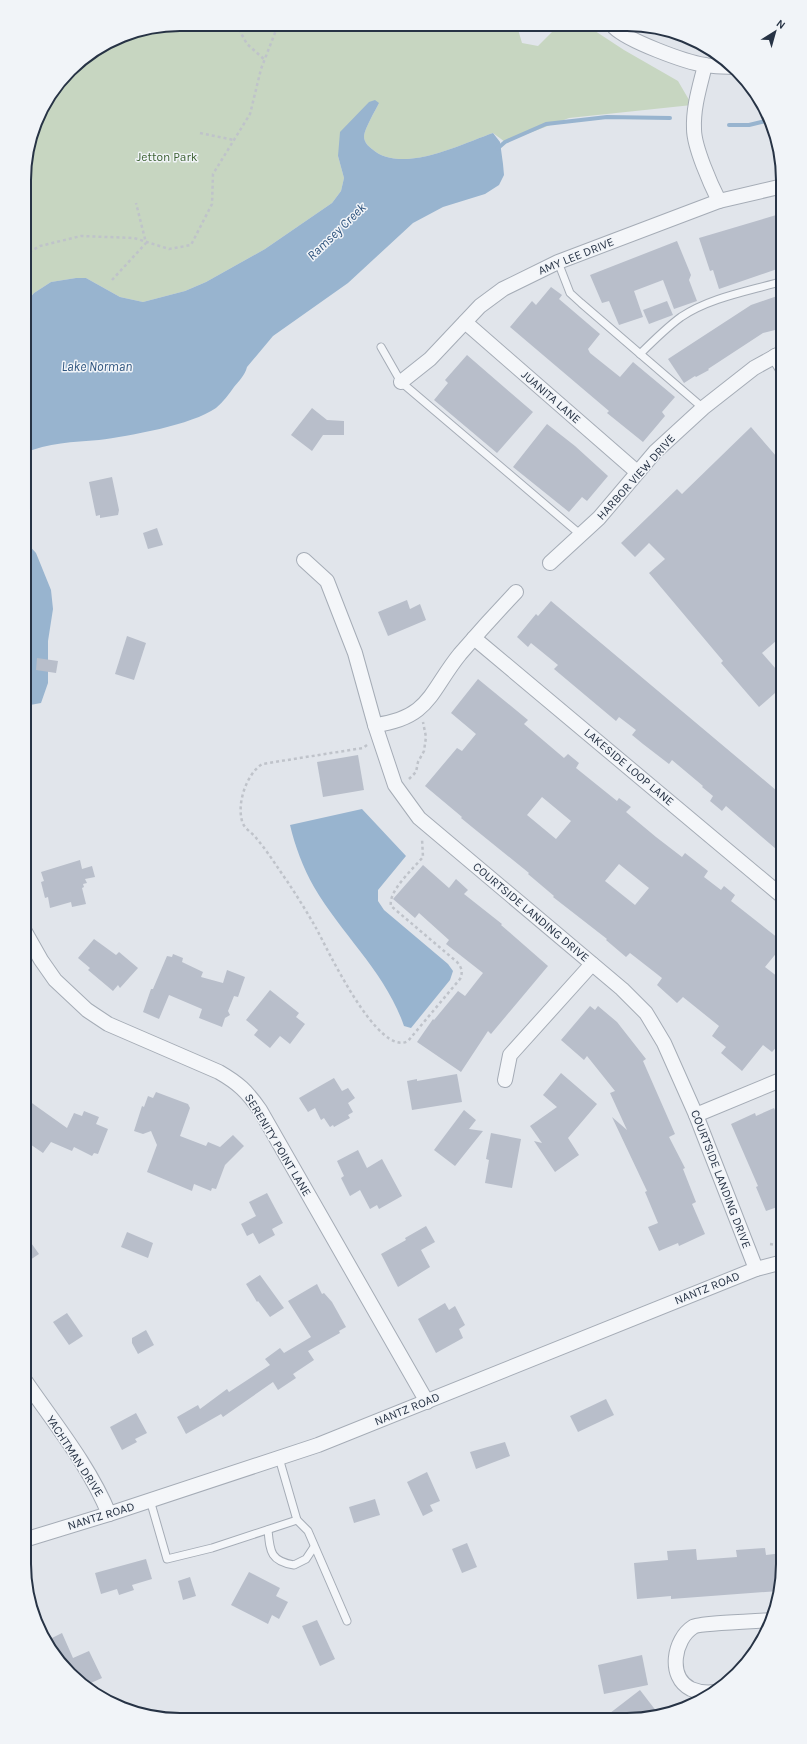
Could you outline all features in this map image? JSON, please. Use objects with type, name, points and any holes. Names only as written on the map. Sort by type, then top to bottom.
[{"type":"street","points":[[621,31],[639,42],[683,60],[705,65],[723,66]]},
{"type":"street","points":[[705,65],[695,111],[694,131],[708,179],[719,201]]},
{"type":"street","name":"AMY LEE DRIVE","points":[[401,382],[430,359],[480,306],[503,289],[558,262],[719,201],[776,188]]},
{"type":"street","name":"JUANITA LANE","points":[[465,322],[637,472]]},
{"type":"street","name":"HARBOR VIEW DRIVE","points":[[550,563],[599,518],[637,472],[703,408],[754,368],[776,356]]},
{"type":"street","name":"COURTSIDE LANDING DRIVE","points":[[304,560],[327,581],[355,653],[375,725],[395,784],[419,818],[622,989],[646,1013],[664,1043],[696,1115],[756,1269]]},
{"type":"street","points":[[375,725],[393,723],[409,716],[429,700],[459,655],[516,592]]},
{"type":"street","name":"LAKESIDE LOOP LANE","points":[[474,638],[776,891]]},
{"type":"street","name":"SERENITY POINT LANE","points":[[31,942],[55,980],[87,1010],[108,1024],[219,1072],[236,1082],[249,1094],[427,1402]]},
{"type":"street","points":[[505,1080],[510,1055],[592,964]]},
{"type":"street","points":[[696,1115],[776,1082]]},
{"type":"street","name":"NANTZ ROAD","points":[[31,1538],[109,1514],[318,1445],[756,1269],[776,1264]]},
{"type":"street","name":"YACHTMAN DRIVE","points":[[31,1389],[85,1468],[101,1496],[109,1514]]},
{"type":"street","points":[[703,1692],[690,1688],[680,1678],[676,1666],[677,1649],[682,1637],[694,1626],[765,1621]]},
{"type":"lane","points":[[558,262],[570,293],[703,408]]},
{"type":"lane","points":[[640,354],[664,330],[683,316],[712,302],[776,283]]},
{"type":"lane","points":[[380,347],[401,382],[581,535]]},
{"type":"lane","points":[[279,1458],[298,1520],[308,1531],[347,1621]]},
{"type":"lane","points":[[150,1500],[167,1560],[212,1548],[298,1520]]},
{"type":"lane","points":[[268,1530],[271,1553],[281,1563],[294,1565],[306,1559],[314,1547]]},
{"type":"path","points":[[240,31],[247,44],[265,60]]},
{"type":"path","points":[[31,251],[40,246],[81,236],[134,238],[169,249],[190,245],[212,204],[213,174],[250,114],[265,60],[276,31]]},
{"type":"path","points":[[200,133],[234,140]]},
{"type":"path","points":[[136,203],[146,243]]},
{"type":"path","points":[[112,280],[146,243]]},
{"type":"path","points":[[409,779],[416,772],[418,762],[424,751],[426,738],[423,721]]},
{"type":"path","points":[[368,745],[363,748],[262,764],[251,775],[241,797],[240,810],[245,828],[256,837],[287,882],[315,926],[347,988],[375,1026],[386,1037],[397,1043],[404,1043],[408,1041],[460,979],[462,974],[461,968],[457,962],[391,906],[390,900],[392,893],[423,857],[421,834]]},
{"type":"path","points":[[770,1244],[776,1245]]},
{"type":"green space","name":"Jetton Park","points":[[170,31],[518,31],[522,43],[538,46],[553,31],[595,31],[624,50],[678,81],[692,105],[569,118],[505,142],[493,133],[431,155],[399,159],[384,156],[366,144],[364,136],[366,129],[379,103],[338,156],[344,178],[341,191],[332,203],[265,249],[206,282],[185,291],[143,302],[120,297],[86,278],[51,282],[31,297],[31,170],[36,141],[42,123],[56,97],[82,68],[97,56],[114,46],[141,36]]},
{"type":"water","name":"Lake Norman","points":[[375,100],[379,103],[368,124],[364,136],[366,144],[384,156],[399,159],[431,155],[493,133],[500,142],[503,164],[504,175],[499,185],[485,194],[443,207],[413,223],[348,283],[273,336],[247,367],[242,378],[216,408],[192,420],[143,433],[99,440],[70,442],[31,451],[31,297],[34,293],[51,282],[86,278],[120,297],[143,302],[185,291],[206,282],[265,249],[332,203],[341,191],[344,178],[338,156],[340,132],[369,102]]},
{"type":"water","points":[[31,548],[36,553],[51,590],[53,609],[48,641],[48,683],[41,703],[31,705]]},
{"type":"water","points":[[362,809],[406,856],[378,890],[378,901],[384,910],[448,964],[453,971],[450,980],[411,1028],[404,1026],[396,1007],[375,971],[337,922],[314,887],[300,857],[290,825]]},
{"type":"building","points":[[776,215],[776,269],[719,289],[713,270],[710,271],[699,238]]},
{"type":"building","points":[[677,241],[691,275],[689,280],[697,301],[674,309],[663,280],[634,291],[643,317],[619,325],[609,301],[602,303],[590,275]]},
{"type":"building","points":[[551,287],[562,295],[559,299],[600,334],[588,349],[590,353],[620,377],[633,362],[675,397],[662,412],[665,416],[643,442],[607,413],[609,411],[510,327],[532,301],[536,305]]},
{"type":"building","points":[[776,296],[776,330],[763,333],[708,369],[709,370],[684,383],[668,359],[751,305]]},
{"type":"building","points":[[667,301],[673,315],[649,324],[643,310]]},
{"type":"building","points":[[467,355],[533,412],[497,453],[434,400],[448,383],[445,380]]},
{"type":"building","points":[[312,408],[327,420],[344,421],[344,435],[323,435],[312,451],[291,435]]},
{"type":"building","points":[[547,424],[575,446],[608,476],[587,501],[582,497],[569,512],[513,467]]},
{"type":"building","points":[[751,427],[776,456],[776,641],[762,653],[776,669],[776,692],[759,707],[721,663],[723,661],[649,573],[665,559],[649,543],[635,557],[621,543],[677,489],[682,494]]},
{"type":"building","points":[[112,477],[119,510],[118,515],[100,518],[100,515],[96,516],[89,482]]},
{"type":"building","points":[[157,528],[163,545],[148,549],[143,533]]},
{"type":"building","points":[[407,600],[410,609],[420,604],[426,620],[388,636],[378,612]]},
{"type":"building","points":[[551,601],[776,790],[776,849],[726,806],[722,811],[710,801],[713,796],[702,787],[703,786],[672,760],[669,764],[643,744],[632,735],[636,730],[619,717],[616,721],[554,669],[558,665],[531,643],[528,647],[517,637],[536,614],[538,616]]},
{"type":"building","points":[[127,636],[146,643],[134,680],[115,674]]},
{"type":"building","points":[[37,658],[58,661],[56,673],[36,670]]},
{"type":"building","points":[[478,679],[528,720],[524,724],[564,758],[568,754],[579,763],[576,768],[617,801],[619,798],[631,807],[626,812],[682,857],[685,853],[708,871],[704,877],[721,890],[724,886],[735,895],[731,901],[776,936],[776,954],[765,967],[776,975],[776,1048],[772,1052],[763,1045],[742,1071],[721,1053],[726,1047],[712,1036],[719,1026],[683,997],[677,1003],[657,985],[662,978],[630,953],[626,957],[606,940],[607,939],[553,897],[554,896],[528,874],[529,873],[461,818],[462,817],[425,786],[457,748],[462,751],[476,734],[451,713]],"holes":[[[542,797],[571,821],[556,839],[527,815]],[[619,864],[649,888],[635,905],[605,881]]]},
{"type":"building","points":[[358,755],[364,790],[323,797],[317,762]]},
{"type":"building","points":[[80,860],[82,869],[92,866],[95,877],[85,879],[87,883],[83,884],[84,887],[82,888],[86,904],[72,907],[71,902],[50,908],[48,897],[45,898],[41,882],[44,881],[41,872]]},
{"type":"building","points":[[423,865],[449,888],[456,879],[468,890],[464,894],[502,924],[501,925],[548,966],[491,1034],[488,1031],[461,1072],[417,1042],[433,1019],[434,1020],[458,991],[465,996],[483,973],[446,944],[449,940],[419,913],[415,918],[393,899]]},
{"type":"building","points":[[94,939],[116,955],[119,952],[138,968],[120,988],[118,985],[113,991],[88,970],[90,968],[78,958]]},
{"type":"building","points":[[173,954],[183,958],[182,962],[203,972],[201,977],[223,983],[227,970],[245,977],[238,997],[234,996],[228,1011],[230,1015],[225,1018],[222,1027],[199,1018],[202,1009],[169,995],[159,1019],[143,1012],[151,989],[153,989],[167,956],[172,957]]},
{"type":"building","points":[[270,990],[299,1013],[296,1017],[305,1024],[290,1044],[280,1036],[270,1048],[254,1035],[258,1030],[246,1020]]},
{"type":"building","points":[[590,1006],[595,1010],[598,1006],[617,1022],[646,1059],[643,1061],[675,1134],[669,1137],[685,1168],[683,1169],[696,1202],[692,1204],[705,1234],[679,1246],[678,1243],[659,1251],[648,1227],[658,1223],[645,1192],[647,1191],[612,1117],[627,1130],[610,1093],[615,1091],[587,1056],[584,1060],[561,1040]]},
{"type":"building","points":[[561,1073],[597,1104],[568,1138],[579,1155],[555,1172],[534,1141],[542,1143],[530,1126],[557,1107],[543,1095]]},
{"type":"building","points":[[457,1074],[462,1102],[412,1110],[407,1081],[417,1079],[417,1081]]},
{"type":"building","points":[[334,1078],[342,1091],[348,1088],[355,1098],[348,1103],[353,1112],[348,1115],[350,1118],[334,1127],[333,1125],[330,1127],[324,1118],[321,1120],[315,1108],[308,1112],[299,1098]]},
{"type":"building","points":[[156,1092],[188,1104],[190,1108],[180,1136],[206,1146],[208,1142],[220,1147],[233,1135],[244,1146],[225,1165],[216,1189],[212,1188],[211,1191],[194,1184],[192,1191],[147,1172],[157,1145],[151,1131],[143,1134],[134,1131],[142,1106],[144,1107],[148,1096],[153,1098]]},
{"type":"building","points":[[31,1102],[67,1128],[74,1113],[82,1116],[84,1111],[99,1117],[96,1124],[108,1129],[98,1154],[94,1153],[92,1156],[74,1147],[72,1151],[51,1142],[43,1153],[31,1145]]},
{"type":"building","points":[[774,1108],[776,1112],[776,1207],[766,1211],[756,1187],[758,1186],[731,1124],[755,1113],[756,1116]]},
{"type":"building","points":[[464,1110],[476,1120],[469,1129],[483,1131],[455,1166],[434,1150]]},
{"type":"building","points":[[491,1133],[521,1139],[512,1188],[485,1183],[489,1160],[486,1159]]},
{"type":"building","points":[[358,1150],[367,1168],[382,1159],[402,1196],[379,1209],[377,1205],[370,1209],[360,1190],[350,1196],[341,1178],[344,1176],[337,1161]]},
{"type":"building","points":[[267,1193],[283,1223],[272,1229],[275,1235],[259,1244],[253,1233],[247,1236],[241,1224],[256,1216],[249,1202]]},
{"type":"building","points":[[426,1226],[435,1242],[421,1250],[430,1267],[398,1287],[381,1254],[406,1240],[405,1238]]},
{"type":"building","points":[[127,1232],[153,1243],[148,1258],[121,1247]]},
{"type":"building","points":[[31,1243],[39,1254],[31,1259]]},
{"type":"building","points":[[260,1275],[284,1308],[270,1317],[258,1301],[257,1302],[246,1284]]},
{"type":"building","points":[[317,1284],[322,1294],[324,1293],[332,1302],[346,1327],[339,1331],[340,1333],[308,1351],[314,1360],[293,1374],[296,1378],[278,1390],[273,1382],[223,1417],[221,1414],[186,1434],[177,1417],[198,1405],[200,1409],[227,1389],[229,1392],[270,1365],[265,1359],[280,1348],[284,1353],[311,1337],[288,1301]]},
{"type":"building","points":[[445,1303],[449,1310],[455,1306],[465,1325],[459,1329],[463,1338],[436,1353],[418,1319]]},
{"type":"building","points":[[67,1313],[83,1336],[69,1345],[53,1322]]},
{"type":"building","points":[[146,1330],[154,1345],[138,1354],[132,1343],[132,1338]]},
{"type":"building","points":[[606,1399],[614,1415],[578,1432],[570,1416]]},
{"type":"building","points":[[136,1413],[147,1433],[135,1439],[137,1442],[122,1450],[110,1427]]},
{"type":"building","points":[[505,1442],[510,1456],[476,1469],[470,1452]]},
{"type":"building","points":[[427,1472],[440,1501],[430,1505],[433,1511],[423,1516],[407,1482]]},
{"type":"building","points":[[375,1499],[380,1515],[354,1523],[349,1507]]},
{"type":"building","points":[[467,1543],[477,1567],[462,1573],[452,1549]]},
{"type":"building","points":[[765,1548],[766,1555],[776,1554],[776,1574],[773,1591],[671,1599],[671,1596],[637,1599],[634,1563],[668,1560],[667,1551],[696,1549],[697,1560],[737,1557],[736,1550]]},
{"type":"building","points":[[146,1559],[152,1579],[132,1585],[134,1590],[119,1595],[117,1589],[101,1594],[95,1573]]},
{"type":"building","points":[[249,1572],[280,1588],[276,1596],[288,1602],[279,1619],[272,1615],[268,1624],[231,1605]]},
{"type":"building","points":[[190,1577],[196,1596],[183,1600],[178,1581]]},
{"type":"building","points":[[317,1620],[335,1659],[320,1666],[302,1626]]},
{"type":"building","points":[[62,1633],[73,1658],[89,1651],[102,1678],[90,1683],[89,1682],[68,1662],[51,1638]]},
{"type":"building","points":[[642,1655],[648,1685],[604,1694],[598,1665]]},
{"type":"building","points":[[640,1690],[655,1710],[637,1713],[610,1713]]},
{"type":"waterway","name":"Ramsey Creek","points":[[497,149],[505,142],[546,124],[607,117],[670,118]]},
{"type":"waterway","name":"Ramsey Creek","points":[[729,125],[749,125],[764,121]]}]
